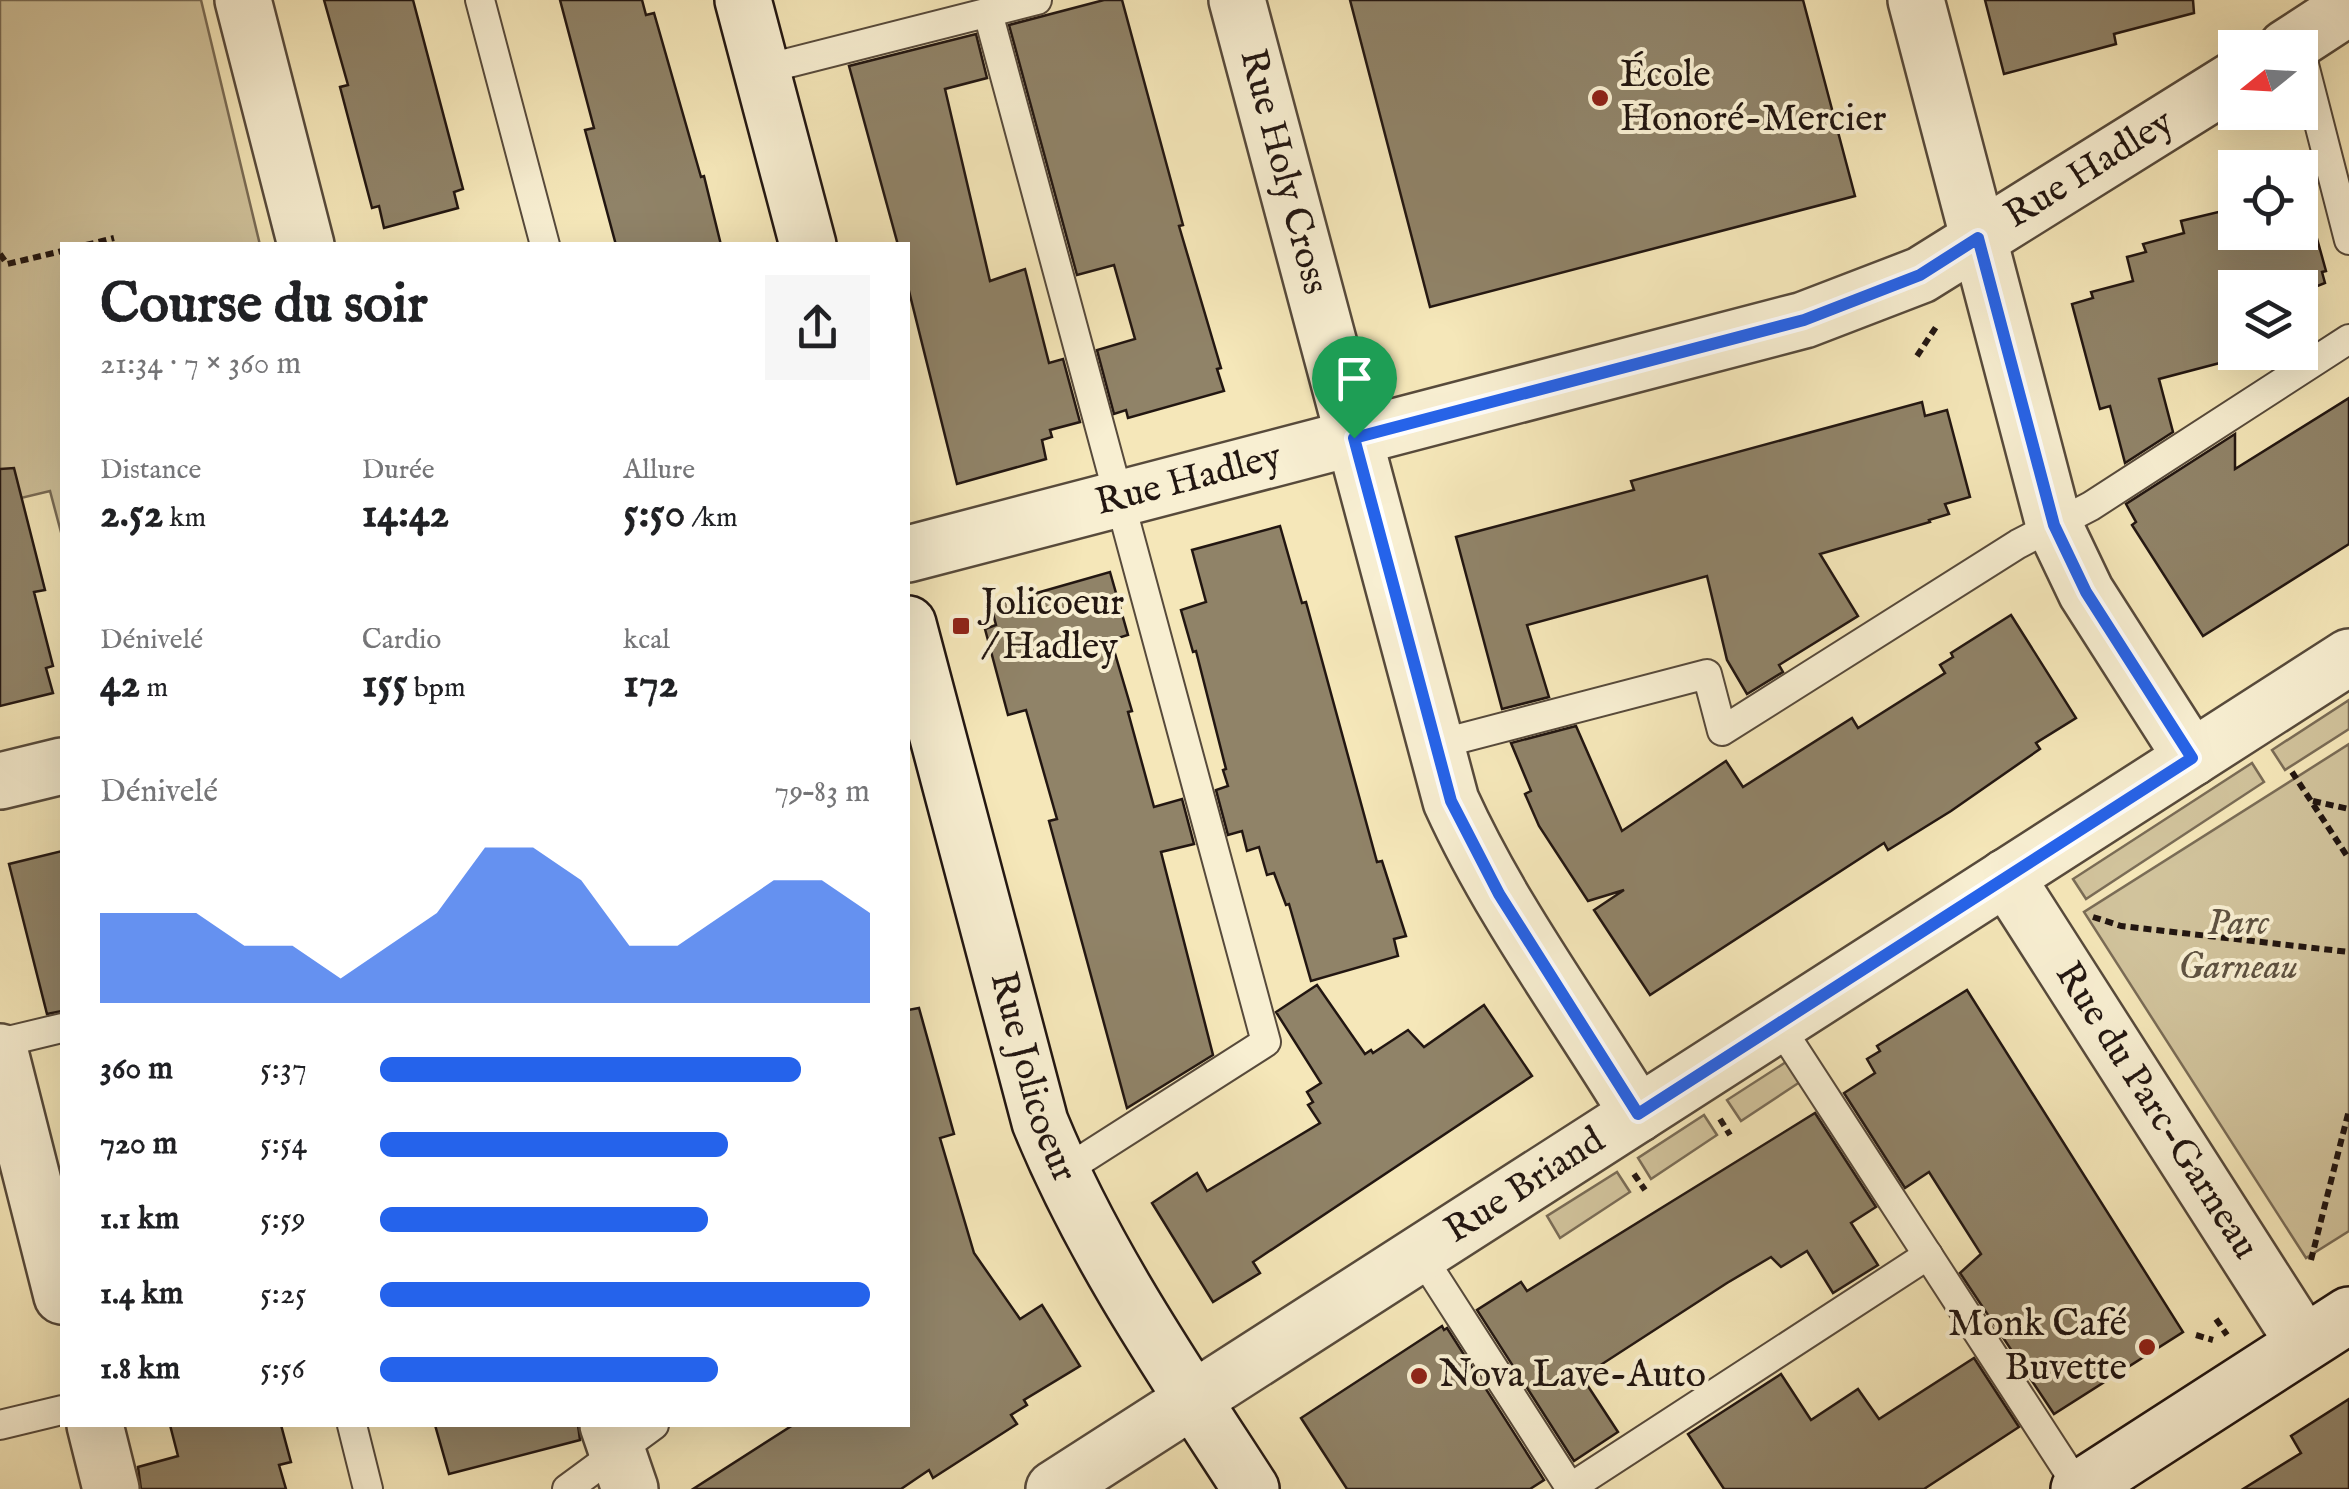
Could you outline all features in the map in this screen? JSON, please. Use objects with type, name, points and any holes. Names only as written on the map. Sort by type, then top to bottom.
[{"type":"street","points":[[243,0],[305,242]]},
{"type":"street","points":[[742,0],[807,242]]},
{"type":"street","name":"Rue Holy Cross","points":[[1236,0],[1451,801],[1472,847],[1638,1114]]},
{"type":"street","points":[[1916,0],[2054,525],[2086,592],[2192,758]]},
{"type":"street","points":[[2318,30],[2349,7]]},
{"type":"street","name":"Rue Hadley","points":[[910,553],[1804,320],[1920,275],[2218,90]]},
{"type":"street","name":"Rue Jolicoeur","points":[[910,632],[1040,1122],[1061,1173],[1108,1264],[1251,1489]]},
{"type":"street","name":"Rue Briand","points":[[1054,1489],[2349,657]]},
{"type":"street","points":[[0,781],[60,766]]},
{"type":"street","name":"Rue du Parc-Garneau","points":[[2006,877],[2327,1329]]},
{"type":"street","points":[[0,1052],[60,1288]]},
{"type":"street","points":[[2079,1489],[2327,1329]]},
{"type":"street","points":[[96,1427],[111,1489]]},
{"type":"lane","points":[[480,0],[545,242]]},
{"type":"lane","points":[[761,70],[1037,0]]},
{"type":"lane","points":[[988,13],[1266,1042],[1061,1173]]},
{"type":"lane","points":[[2318,127],[2349,240]]},
{"type":"lane","points":[[1435,745],[1707,674],[1722,730],[2091,506],[2349,340]]},
{"type":"lane","points":[[1778,1024],[2079,1489]]},
{"type":"lane","points":[[0,1043],[60,1028]]},
{"type":"lane","points":[[1420,1254],[1570,1488],[1928,1255]]},
{"type":"lane","points":[[0,1425],[60,1410]]},
{"type":"lane","points":[[352,1427],[368,1489]]},
{"type":"lane","points":[[566,1489],[627,1448]]},
{"type":"path","points":[[98,242],[114,238]]},
{"type":"path","points":[[0,254],[8,264],[60,251]]},
{"type":"path","points":[[1917,356],[1938,325]]},
{"type":"path","points":[[2292,772],[2349,859]]},
{"type":"path","points":[[2312,800],[2349,809]]},
{"type":"path","points":[[2083,914],[2121,926],[2349,952]]},
{"type":"path","points":[[2310,1266],[2349,1110]]},
{"type":"green space","points":[[0,0],[201,0],[259,242],[60,242],[60,528],[50,491],[0,503]]},
{"type":"green space","points":[[2349,700],[2349,729],[2285,770],[2272,750]]},
{"type":"green space","name":"Parc Garneau","points":[[2349,744],[2349,1231],[2306,1258],[2084,912]]},
{"type":"green space","points":[[2252,763],[2264,782],[2086,899],[2073,879]]},
{"type":"green space","points":[[1786,1062],[1800,1082],[1741,1121],[1727,1100]]},
{"type":"green space","points":[[1704,1115],[1717,1135],[1651,1179],[1638,1158]]},
{"type":"green space","points":[[1617,1172],[1630,1192],[1560,1238],[1547,1216]]},
{"type":"building","points":[[324,0],[413,0],[463,189],[454,192],[458,208],[384,228],[379,206],[372,208],[340,87],[348,85]]},
{"type":"building","points":[[560,0],[642,0],[646,15],[654,13],[720,242],[615,242],[585,130],[594,128]]},
{"type":"building","points":[[1104,0],[1122,0],[1224,391],[1128,418],[1126,410],[1114,414],[1097,350],[1135,339],[1114,265],[1077,275],[1009,25]]},
{"type":"building","name":"École Honoré-Mercier","points":[[1350,0],[1803,0],[1855,196],[1430,307]]},
{"type":"building","points":[[1985,0],[2193,0],[2194,13],[2114,34],[2116,44],[2004,74]]},
{"type":"building","points":[[976,34],[987,78],[945,89],[990,281],[1025,269],[1049,363],[1063,359],[1080,422],[1050,430],[1052,437],[1042,440],[1046,459],[957,484],[910,295],[910,242],[897,242],[849,66]]},
{"type":"building","points":[[2218,212],[2218,250],[2318,250],[2318,242],[2326,271],[2322,272],[2325,283],[2318,286],[2318,270],[2218,270],[2218,363],[2159,379],[2173,432],[2125,463],[2110,406],[2100,409],[2072,304],[2093,298],[2091,292],[2133,281],[2127,257],[2146,252],[2143,244],[2184,233],[2181,221]]},
{"type":"building","points":[[2349,398],[2349,544],[2203,636],[2132,525],[2136,522],[2126,504],[2235,434],[2235,469]]},
{"type":"building","points":[[1922,402],[1925,416],[1947,410],[1970,497],[1945,504],[1949,514],[1930,522],[1820,554],[1858,616],[1779,665],[1783,672],[1747,694],[1727,660],[1707,576],[1527,625],[1549,697],[1502,709],[1456,537],[1634,490],[1631,481]]},
{"type":"building","points":[[14,468],[45,590],[34,592],[53,666],[46,668],[53,693],[0,706],[0,469]]},
{"type":"building","points":[[1280,526],[1302,603],[1306,602],[1377,862],[1382,861],[1406,936],[1394,939],[1398,956],[1311,981],[1289,904],[1286,905],[1274,873],[1267,875],[1259,847],[1247,851],[1242,831],[1228,835],[1216,790],[1228,786],[1223,770],[1226,769],[1196,651],[1193,652],[1181,610],[1206,602],[1192,550]]},
{"type":"building","points":[[1110,572],[1128,635],[1111,640],[1154,807],[1182,799],[1194,844],[1161,852],[1213,1055],[1127,1108],[1049,821],[1057,819],[1026,710],[1008,715],[985,629],[996,625],[991,606]]},
{"type":"building","points":[[2011,615],[2076,718],[2036,743],[2040,749],[1951,811],[1888,850],[1884,843],[1650,995],[1594,910],[1624,890],[1588,901],[1539,826],[1525,794],[1531,791],[1511,743],[1576,726],[1622,831],[1726,761],[1743,787],[1852,718],[1858,728],[1945,673],[1940,665],[1953,657],[1951,653]]},
{"type":"building","points":[[60,851],[60,1011],[47,1014],[9,864]]},
{"type":"building","points":[[1317,985],[1365,1054],[1371,1050],[1373,1053],[1408,1030],[1424,1047],[1484,1005],[1532,1076],[1253,1262],[1260,1273],[1213,1302],[1152,1203],[1197,1173],[1207,1191],[1320,1123],[1308,1105],[1313,1102],[1307,1092],[1321,1083],[1276,1012]]},
{"type":"building","points":[[1967,990],[2183,1332],[2054,1414],[1960,1273],[1981,1254],[1929,1172],[1905,1188],[1844,1093],[1875,1073],[1867,1059],[1880,1051],[1877,1046]]},
{"type":"building","points":[[919,1008],[954,1134],[940,1138],[974,1253],[1020,1319],[1042,1305],[1080,1366],[1024,1400],[1027,1405],[1011,1415],[1017,1424],[933,1478],[929,1470],[901,1489],[693,1489],[790,1427],[910,1427],[910,1010]]},
{"type":"building","points":[[1815,1113],[1876,1207],[1851,1223],[1878,1265],[1833,1293],[1807,1251],[1781,1267],[1771,1257],[1727,1283],[1582,1377],[1618,1432],[1574,1461],[1477,1310],[1521,1282],[1527,1291]]},
{"type":"building","name":"Nova Lave-Auto","points":[[1442,1326],[1447,1328],[1544,1480],[1530,1489],[1347,1489],[1301,1418]]},
{"type":"building","points":[[1974,1358],[2019,1427],[1924,1489],[1724,1489],[1688,1434],[1781,1374],[1811,1420],[1858,1389],[1879,1419]]},
{"type":"building","points":[[2349,1399],[2349,1489],[2243,1489],[2301,1453],[2291,1436]]},
{"type":"building","points":[[171,1427],[282,1427],[291,1462],[279,1465],[286,1489],[141,1489],[138,1467],[178,1456]]},
{"type":"building","points":[[436,1427],[578,1427],[580,1440],[449,1474]]},
{"type":"place","name":"École Honoré-Mercier","points":[[1600,98]]},
{"type":"place","name":"Jolicoeur / Hadley","points":[[961,626]]},
{"type":"place","name":"Monk Café Buvette","points":[[2147,1347]]},
{"type":"place","name":"Nova Lave-Auto","points":[[1419,1376]]},
{"type":"route","points":[[1978,238],[2054,525],[2086,592],[2192,758],[1638,1114],[1499,894],[1451,801],[1354,438],[1804,320],[1920,275],[1978,238]]}]
